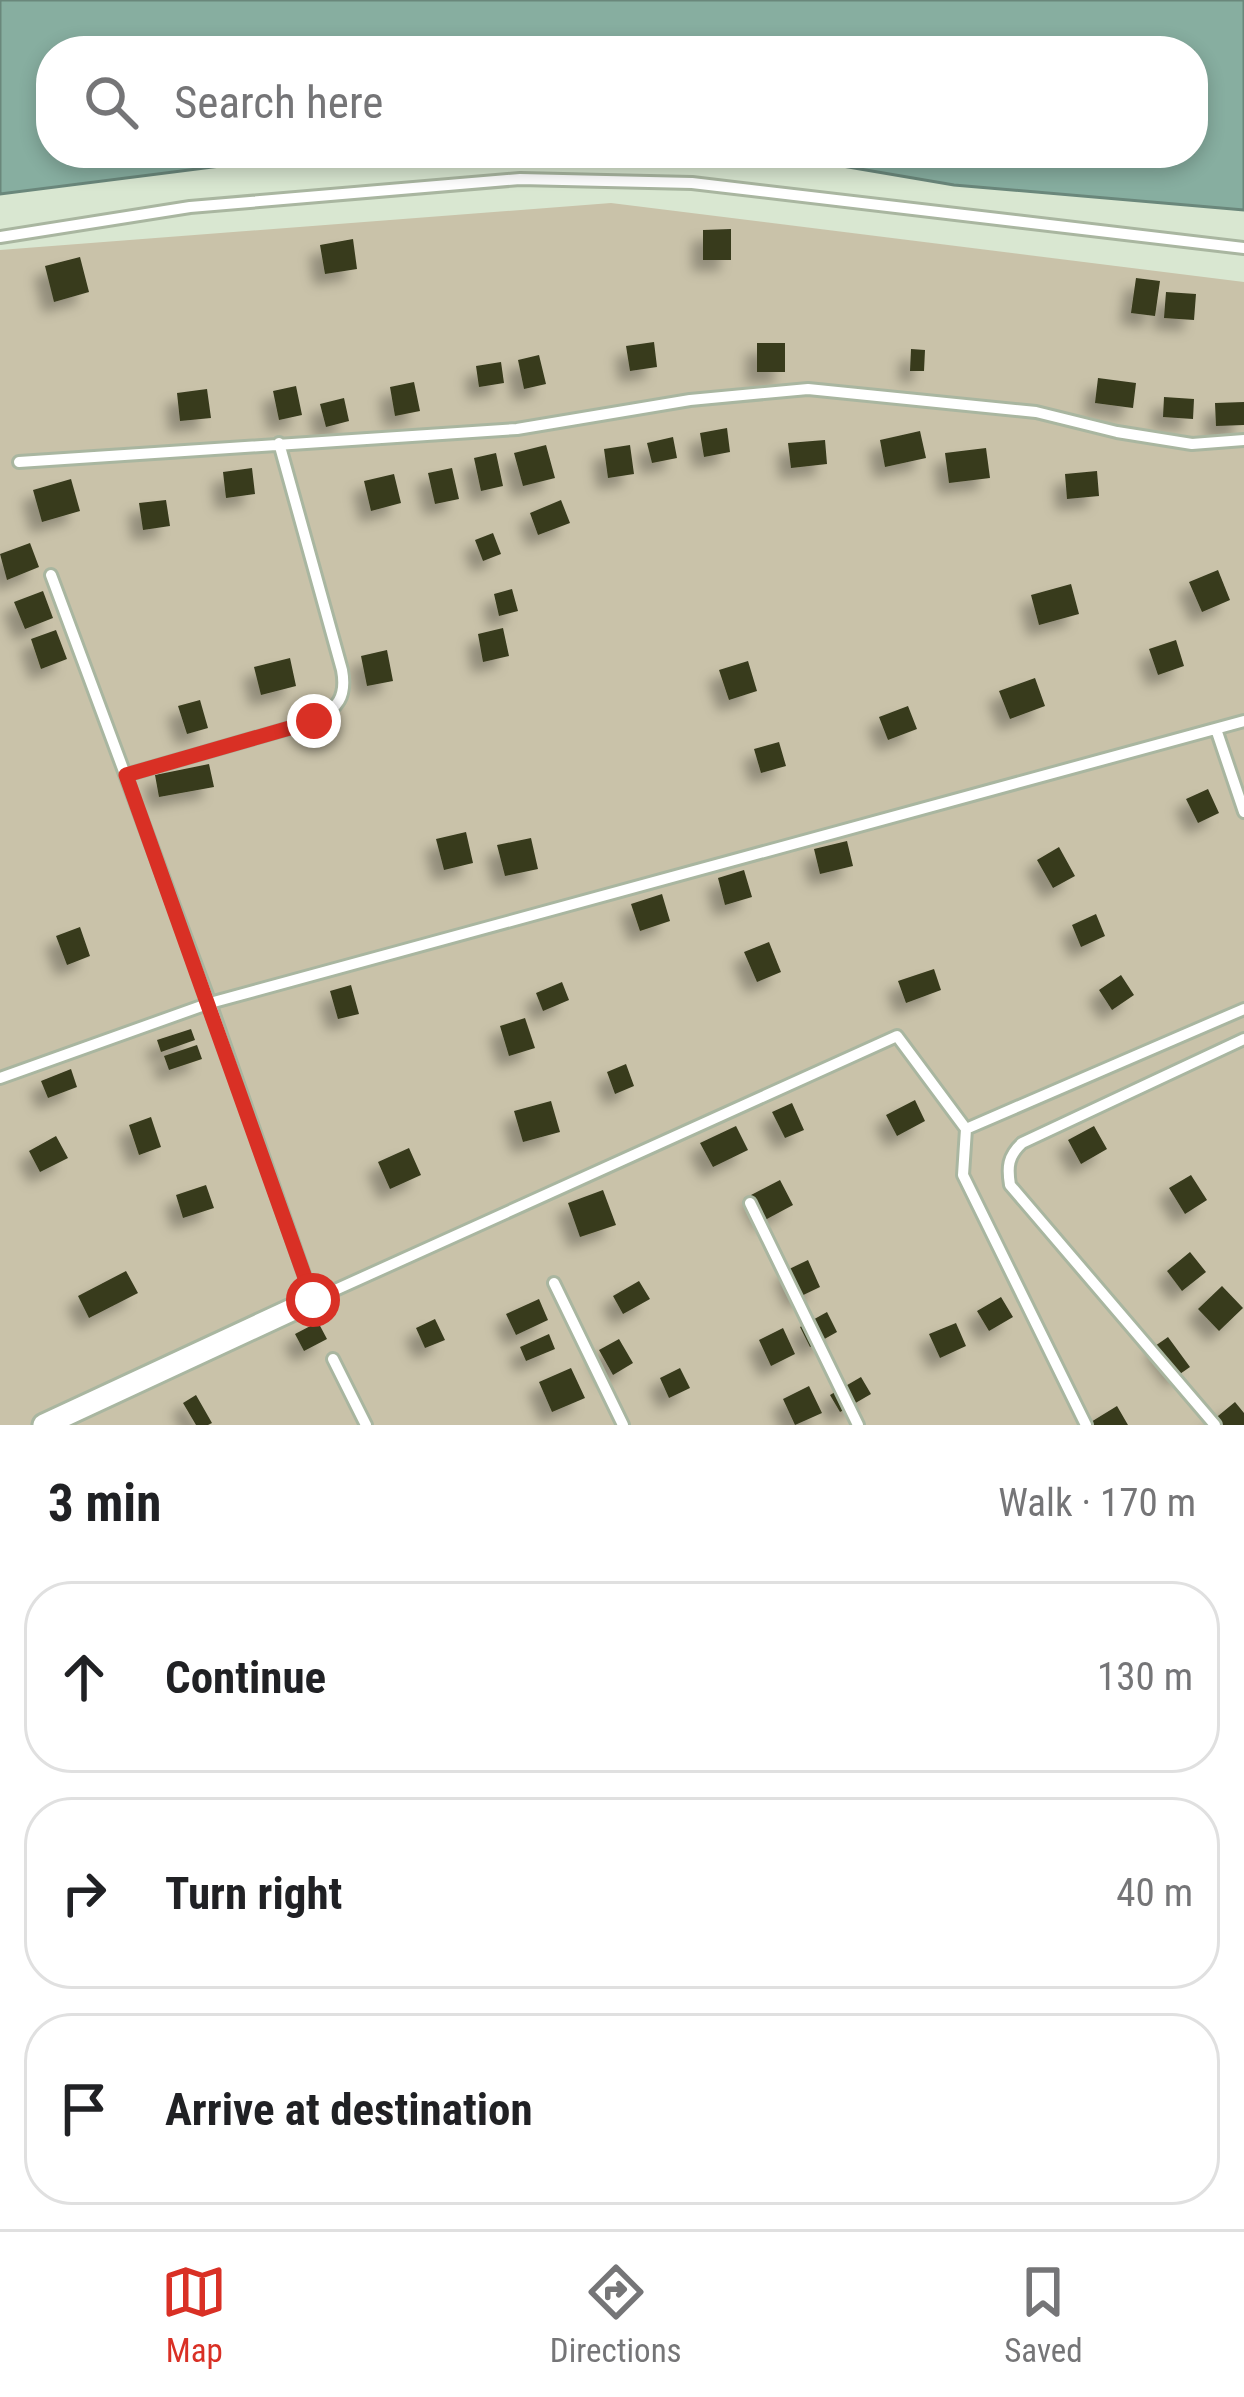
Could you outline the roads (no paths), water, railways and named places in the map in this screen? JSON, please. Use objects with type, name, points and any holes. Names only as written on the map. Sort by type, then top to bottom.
[{"type":"street","points":[[44,1425],[313,1300]]},
{"type":"lane","points":[[0,237],[190,207],[520,179],[692,183],[1244,248]]},
{"type":"lane","points":[[19,462],[517,429],[690,400],[808,389],[1036,412],[1192,444],[1244,440]]},
{"type":"lane","points":[[126,775],[314,721],[341,700],[342,670],[279,443]]},
{"type":"lane","points":[[50,575],[313,1300],[897,1036],[966,1130],[963,1175],[1086,1425]]},
{"type":"lane","points":[[0,1078],[209,1003],[1244,721]]},
{"type":"lane","points":[[1216,729],[1244,812]]},
{"type":"lane","points":[[1227,760],[1244,755]]},
{"type":"lane","points":[[966,1130],[1244,1009]]},
{"type":"lane","points":[[1215,1425],[1010,1185],[1007,1169],[1012,1152],[1022,1143],[1244,1040]]},
{"type":"lane","points":[[750,1203],[857,1425]]},
{"type":"lane","points":[[554,1283],[623,1425]]},
{"type":"lane","points":[[332,1359],[366,1425]]}]
